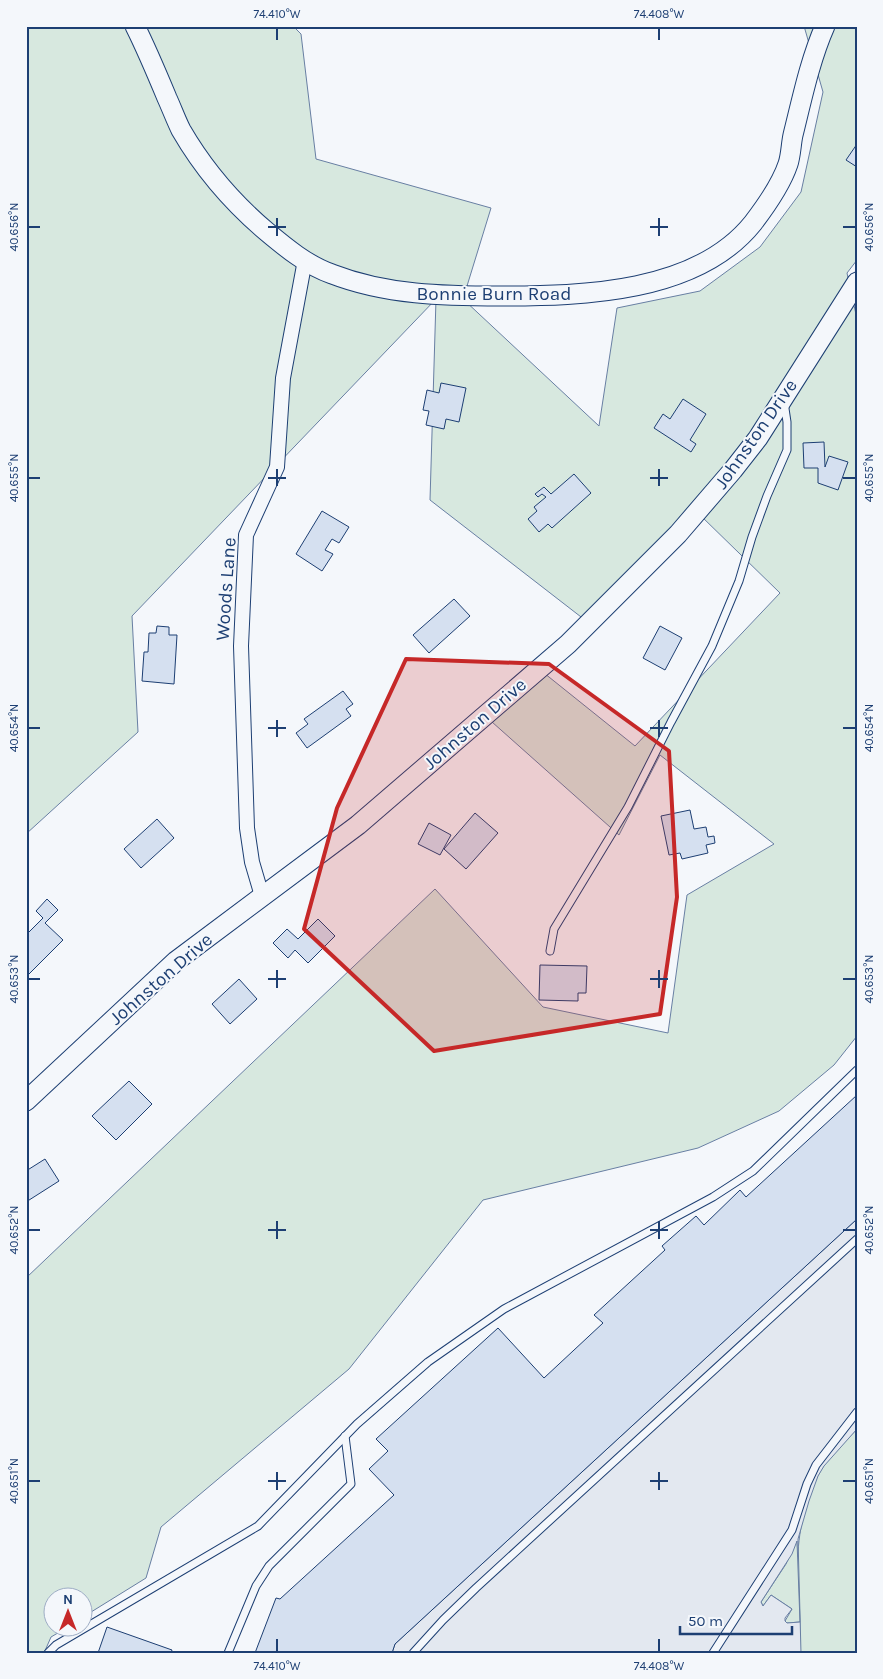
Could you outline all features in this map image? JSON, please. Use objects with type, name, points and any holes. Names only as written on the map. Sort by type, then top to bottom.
[{"type":"street","name":"Bonnie Burn Road","points":[[136,26],[181,129],[222,189],[266,231],[305,260],[330,274],[367,285],[409,294],[452,296],[560,296],[602,292],[654,282],[695,266],[726,249],[752,224],[773,193],[787,164],[810,69],[825,26]]},
{"type":"street","name":"Woods Lane","points":[[262,896],[252,862],[247,828],[241,646],[246,535],[277,467],[283,378],[305,260]]},
{"type":"street","name":"Johnston Drive","points":[[26,1101],[176,961],[358,825],[568,644],[678,534],[733,470],[758,438],[857,282]]},
{"type":"lane","points":[[550,951],[554,929],[628,807],[716,638],[740,581],[752,537],[787,450],[787,422],[783,397]]},
{"type":"lane","points":[[48,1653],[56,1645],[258,1526],[357,1424],[428,1362],[504,1309],[713,1197],[753,1171],[857,1070]]},
{"type":"lane","points":[[413,1653],[476,1588],[857,1239]]},
{"type":"lane","points":[[713,1653],[792,1530],[807,1484],[816,1465],[857,1412]]},
{"type":"lane","points":[[228,1653],[256,1586],[269,1566],[351,1484],[345,1436]]},
{"type":"highlighted area","points":[[406,659],[549,664],[669,751],[677,897],[660,1014],[434,1051],[304,929],[337,808]]},
{"type":"shaded area","points":[[26,26],[293,26],[301,34],[316,159],[491,208],[463,299],[599,426],[617,308],[700,291],[760,247],[801,192],[823,92],[804,26],[857,26],[857,260],[847,273],[857,319],[857,1036],[834,1065],[779,1111],[698,1148],[483,1200],[349,1369],[161,1527],[146,1578],[92,1611],[92,1586],[42,1586],[42,1636],[53,1636],[44,1653],[26,1653],[26,1278],[435,889],[543,1007],[668,1033],[687,895],[774,844],[660,755],[619,835],[492,722],[544,673],[635,746],[780,593],[700,515],[594,627],[430,500],[436,299],[132,616],[138,732],[26,834]]},
{"type":"shaded area","points":[[857,1219],[857,1429],[824,1466],[818,1476],[798,1539],[801,1653],[392,1653],[395,1644]],"holes":[[[797,1541],[800,1622],[787,1623],[785,1618],[792,1609],[771,1595],[763,1606],[761,1602],[792,1554]]]},
{"type":"shaded area","points":[[857,1429],[857,1653],[800,1653],[800,1622],[787,1623],[785,1621],[792,1609],[771,1595],[763,1606],[761,1602],[786,1564],[797,1540],[798,1557],[798,1546],[805,1510],[818,1476],[831,1457]]},
{"type":"building","points":[[857,144],[857,167],[846,160]]},
{"type":"building","points":[[441,383],[466,388],[459,422],[446,419],[444,429],[426,425],[429,411],[423,410],[427,390],[439,393]]},
{"type":"building","points":[[683,399],[706,414],[690,440],[696,444],[691,452],[654,428],[663,414],[670,419]]},
{"type":"building","points":[[824,442],[825,467],[829,456],[848,462],[838,490],[818,483],[818,468],[804,468],[803,443]]},
{"type":"building","points":[[574,474],[591,493],[552,528],[548,524],[539,532],[528,519],[537,511],[534,507],[546,497],[542,494],[538,497],[535,494],[544,487],[551,494]]},
{"type":"building","points":[[322,511],[349,527],[339,543],[332,539],[325,550],[333,554],[322,571],[296,554]]},
{"type":"building","points":[[454,599],[470,616],[429,653],[413,635]]},
{"type":"building","points":[[157,626],[169,627],[169,635],[177,635],[174,684],[142,681],[144,652],[148,652],[149,633],[156,633]]},
{"type":"building","points":[[660,626],[682,638],[665,670],[643,658]]},
{"type":"building","points":[[343,691],[353,704],[346,709],[351,716],[307,748],[296,733],[308,724],[304,719]]},
{"type":"building","points":[[690,810],[694,829],[706,827],[708,837],[714,836],[715,843],[706,845],[708,853],[682,859],[680,853],[669,855],[661,816]]},
{"type":"building","points":[[475,813],[498,833],[466,869],[444,849]]},
{"type":"building","points":[[157,819],[174,838],[141,868],[124,849]]},
{"type":"building","points":[[429,823],[451,835],[440,855],[418,844]]},
{"type":"building","points":[[47,899],[58,910],[45,923],[63,940],[28,975],[26,973],[26,935],[43,918],[36,911]]},
{"type":"building","points":[[318,919],[335,936],[308,963],[295,950],[288,958],[273,943],[287,929],[298,939]]},
{"type":"building","points":[[540,965],[587,966],[586,993],[578,993],[578,1001],[539,1000]]},
{"type":"building","points":[[239,979],[257,999],[230,1024],[212,1004]]},
{"type":"building","points":[[129,1081],[152,1104],[116,1140],[92,1116]]},
{"type":"building","points":[[857,1095],[857,1219],[395,1644],[392,1653],[255,1653],[276,1598],[280,1599],[394,1495],[369,1469],[388,1451],[376,1439],[498,1328],[544,1378],[603,1323],[594,1315],[665,1250],[662,1246],[696,1216],[704,1225],[740,1190],[746,1197]]},
{"type":"building","points":[[45,1159],[59,1181],[26,1202],[26,1171]]},
{"type":"building","points":[[107,1627],[172,1650],[171,1653],[98,1653]]}]
